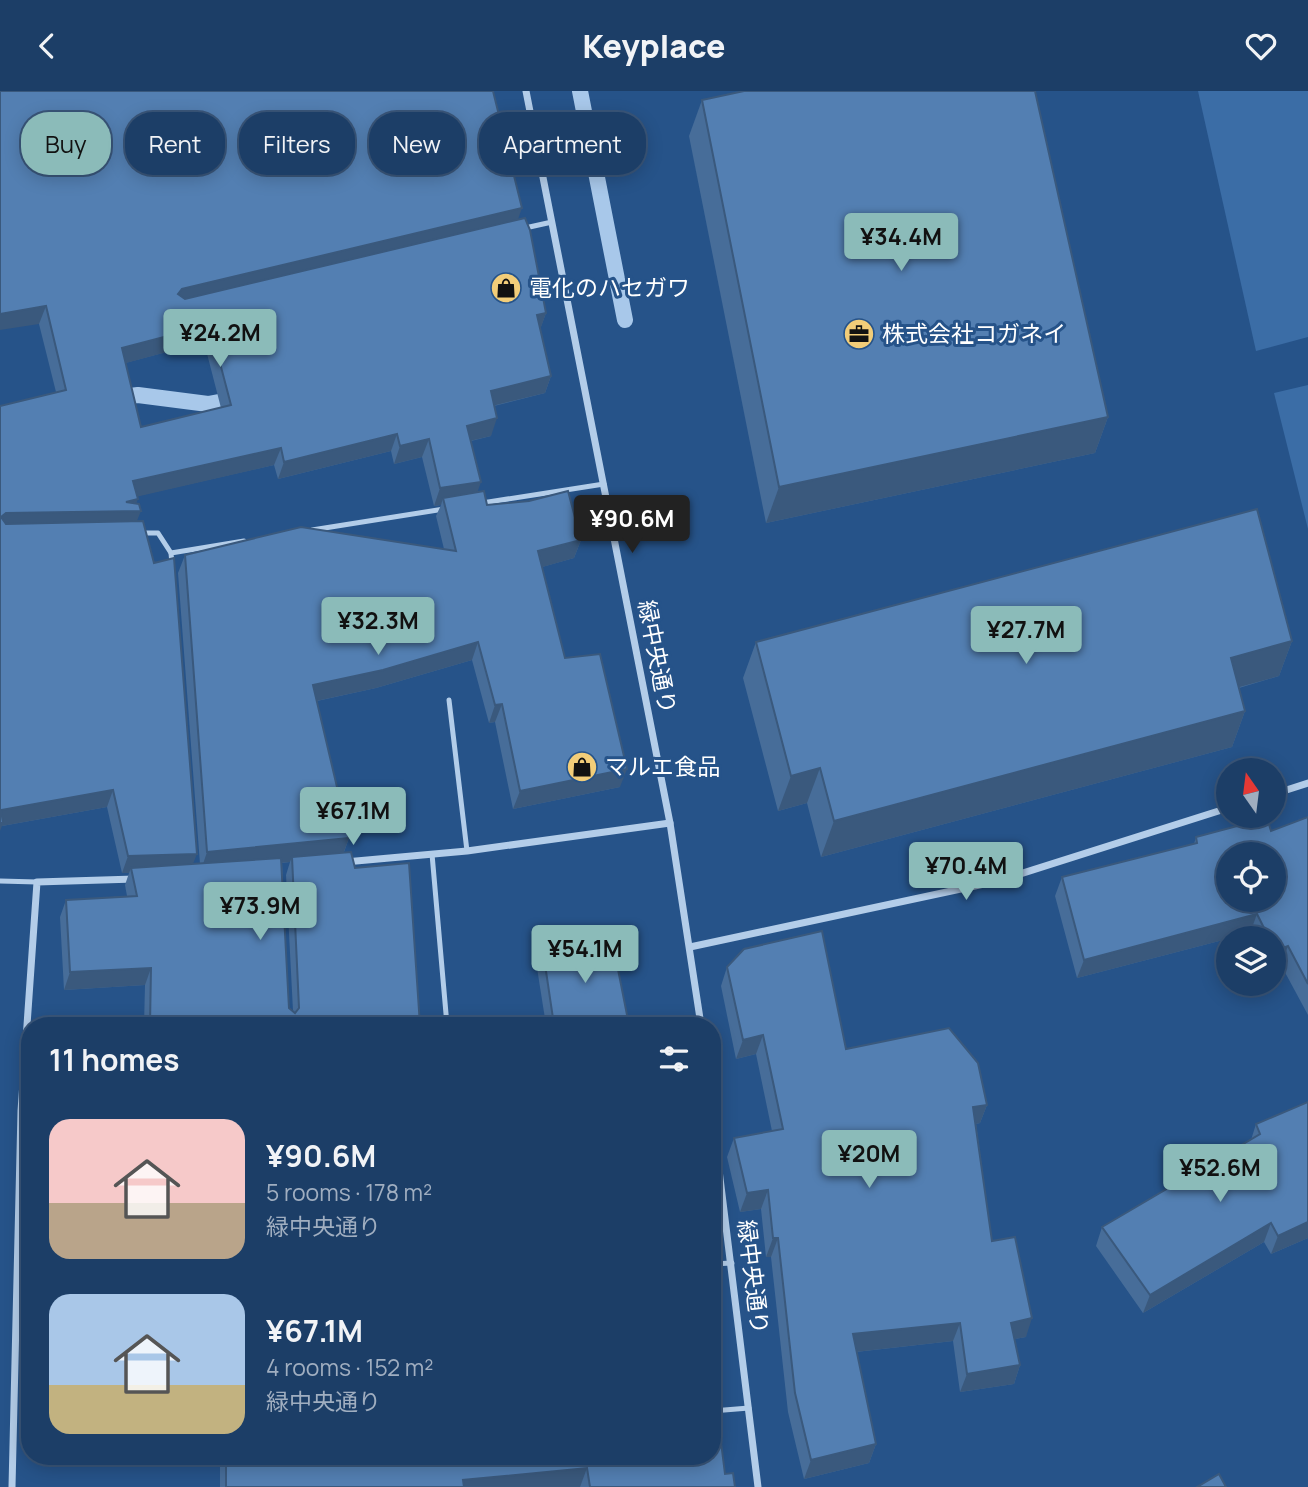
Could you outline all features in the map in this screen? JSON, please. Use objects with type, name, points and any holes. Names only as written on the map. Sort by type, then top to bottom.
[{"type":"street","name":"緑中央通り","points":[[526,91],[670,823],[700,1017]]},
{"type":"street","points":[[1286,790],[1308,783]]},
{"type":"street","points":[[690,947],[998,880],[1216,812]]},
{"type":"street","points":[[335,863],[467,851],[670,823]]},
{"type":"street","points":[[28,1017],[37,883],[143,879]]},
{"type":"street","points":[[12,1487],[21,1111]]},
{"type":"street","name":"緑中央通り","points":[[721,1180],[758,1487]]},
{"type":"lane","points":[[512,232],[552,222]]},
{"type":"lane","points":[[469,505],[604,484]]},
{"type":"lane","points":[[306,531],[455,508]]},
{"type":"lane","points":[[131,533],[158,533],[171,553],[172,566]]},
{"type":"lane","points":[[171,553],[252,540]]},
{"type":"lane","points":[[449,700],[467,851]]},
{"type":"lane","points":[[432,854],[446,1017]]},
{"type":"lane","points":[[0,881],[37,883]]},
{"type":"lane","points":[[721,1264],[732,1263]]},
{"type":"lane","points":[[721,1410],[749,1408]]},
{"type":"shaded area","points":[[1198,91],[1308,91],[1308,337],[1256,351]]},
{"type":"shaded area","points":[[1308,385],[1308,529],[1274,393]]},
{"type":"building","points":[[0,91],[493,91],[498,112],[479,112],[479,175],[514,175],[522,208],[182,289],[178,294],[185,299],[525,218],[530,230],[546,313],[537,315],[551,376],[491,391],[497,418],[467,426],[481,482],[440,488],[429,439],[400,446],[397,434],[284,462],[281,448],[133,481],[138,499],[126,502],[139,504],[141,511],[6,513],[1,517],[6,524],[143,521],[154,563],[174,558],[197,854],[128,856],[113,790],[1,810],[3,823],[0,823],[0,406],[66,390],[46,306],[0,314]],"holes":[[[210,325],[231,405],[141,427],[122,348]]]},
{"type":"building","points":[[744,91],[1035,91],[1108,417],[779,487],[702,100]]},
{"type":"building","points":[[484,491],[487,505],[529,501],[568,491],[581,540],[538,551],[565,658],[600,654],[627,769],[520,791],[502,704],[495,705],[478,642],[383,670],[313,685],[349,838],[207,852],[185,555],[301,527],[456,551],[443,498]]},
{"type":"building","points":[[1257,509],[1292,641],[1231,658],[1245,711],[834,821],[820,768],[791,776],[756,642]]},
{"type":"building","points":[[1308,817],[1308,984],[1288,946],[1286,947],[1286,926],[1263,926],[1257,914],[1084,960],[1062,877],[1197,843],[1196,837],[1230,828],[1270,828],[1271,831],[1286,828],[1286,825]]},
{"type":"building","points":[[351,852],[355,868],[409,863],[419,1017],[150,1017],[151,968],[70,972],[66,900],[137,896],[131,868],[281,858],[289,1008],[295,1013],[299,1008],[292,857]]},
{"type":"building","points":[[822,931],[846,1049],[949,1028],[978,1063],[987,1105],[973,1107],[992,1241],[1015,1237],[1032,1318],[1011,1323],[1020,1365],[967,1374],[960,1323],[853,1334],[876,1444],[811,1460],[795,1393],[778,1238],[773,1238],[768,1190],[747,1193],[734,1138],[783,1129],[763,1035],[743,1040],[727,967],[744,949]]},
{"type":"building","points":[[612,939],[627,1017],[553,1017],[543,951]]},
{"type":"building","points":[[1308,1102],[1308,1222],[1278,1236],[1271,1223],[1150,1295],[1102,1227],[1260,1134],[1256,1124]]},
{"type":"building","points":[[721,1442],[725,1474],[733,1473],[735,1487],[590,1487],[587,1468],[463,1480],[464,1487],[226,1487],[226,1465],[721,1465]]},
{"type":"building","points":[[1219,1474],[1226,1487],[1197,1487]]},
{"type":"waterway","points":[[580,91],[625,320]]},
{"type":"waterway","points":[[113,398],[138,395],[208,404],[240,398]]},
{"type":"place","name":"電化のハセガワ","points":[[506,288]]},
{"type":"place","name":"株式会社コガネイ","points":[[859,334]]},
{"type":"place","name":"マルエ食品","points":[[582,767]]}]
